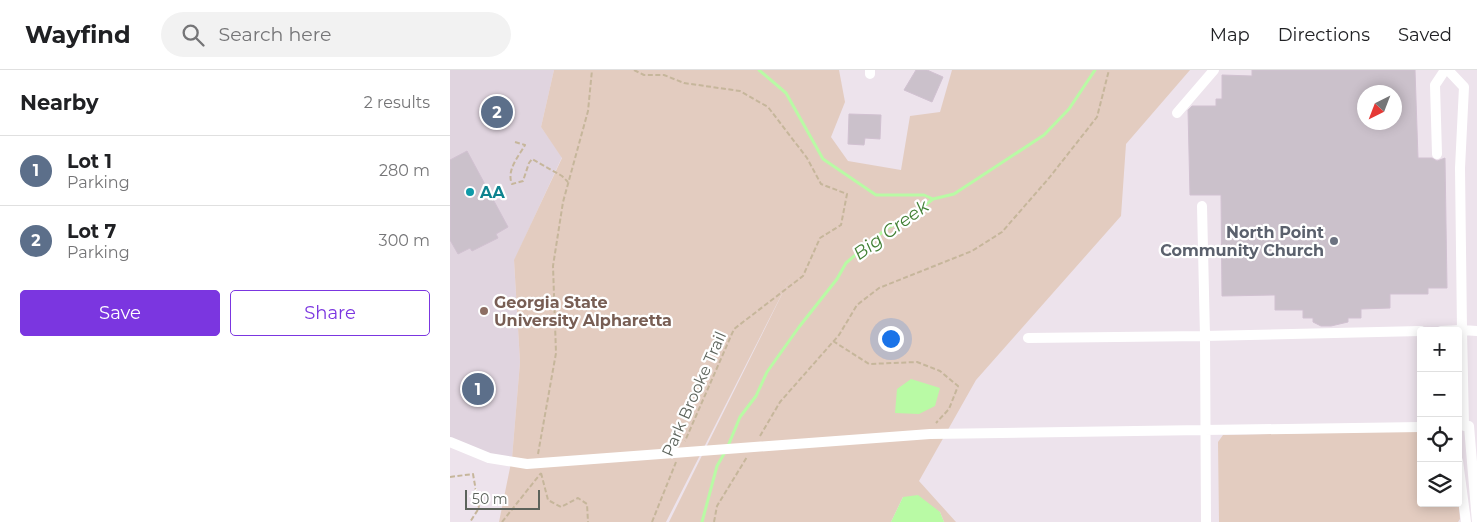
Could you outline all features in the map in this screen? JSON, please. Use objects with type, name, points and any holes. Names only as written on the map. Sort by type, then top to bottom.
[{"type":"street","points":[[1177,113],[1214,70]]},
{"type":"street","points":[[1436,154],[1435,85],[1447,70],[1464,87],[1460,168],[1462,327]]},
{"type":"street","points":[[1202,206],[1206,522]]},
{"type":"street","points":[[1477,331],[1462,330],[1467,426],[1477,522]]},
{"type":"street","points":[[1028,338],[1417,331]]},
{"type":"street","points":[[450,442],[489,458],[527,464],[930,434],[1417,427]]},
{"type":"street","points":[[1458,462],[1466,522]]},
{"type":"path","points":[[539,457],[538,449],[556,353],[553,266],[568,182],[588,111],[592,70]]},
{"type":"path","name":"Park Brooke Trail","points":[[634,70],[644,74],[664,75],[684,84],[740,91],[768,107],[807,158],[821,184],[846,194],[841,225],[820,238],[803,276],[734,329],[684,444]]},
{"type":"path","points":[[756,442],[780,402],[833,341],[857,305],[879,288],[972,251],[1002,232],[1049,178],[1097,117],[1108,70]]},
{"type":"path","points":[[515,142],[525,145],[514,162],[510,176],[512,184],[523,181],[532,159],[562,176],[568,182]]},
{"type":"path","points":[[833,341],[869,364],[917,362],[940,371],[958,386],[949,409],[932,428],[930,434]]},
{"type":"path","points":[[714,522],[718,506],[751,450]]},
{"type":"path","name":"Park Brooke Trail","points":[[652,522],[676,462]]},
{"type":"path","points":[[540,465],[548,500],[561,506],[578,498],[587,504],[588,522]]},
{"type":"path","points":[[502,522],[541,473]]},
{"type":"path","points":[[450,477],[473,474],[479,508],[470,522]]},
{"type":"shaded area","name":"Georgia State University Alpharetta","points":[[450,70],[554,70],[541,127],[562,157],[514,261],[520,362],[512,458],[489,458],[450,442]]},
{"type":"shaded area","points":[[554,70],[839,70],[845,102],[831,137],[848,161],[901,170],[910,116],[940,112],[952,70],[1190,70],[1126,144],[1121,216],[976,380],[919,481],[956,522],[944,522],[940,512],[903,497],[891,522],[669,522],[790,278],[666,522],[499,522],[512,458],[520,362],[514,260],[562,158],[541,127]]},
{"type":"shaded area","points":[[911,379],[940,388],[935,406],[919,414],[895,413],[897,389]]},
{"type":"shaded area","points":[[1417,431],[1417,507],[1459,507],[1460,519],[1458,522],[1219,522],[1218,442],[1223,435]]},
{"type":"shaded area","points":[[918,495],[940,512],[944,522],[891,522],[903,497]]},
{"type":"building","points":[[916,70],[927,70],[943,77],[932,102],[904,90]]},
{"type":"building","name":"North Point Community Church","points":[[1252,70],[1415,70],[1418,158],[1432,158],[1437,161],[1445,158],[1447,288],[1428,288],[1428,294],[1390,294],[1390,308],[1361,309],[1361,318],[1348,318],[1348,322],[1331,326],[1321,326],[1313,322],[1313,318],[1303,318],[1303,310],[1275,310],[1275,295],[1222,296],[1221,195],[1190,195],[1188,110],[1192,106],[1216,106],[1216,99],[1222,99],[1222,75],[1252,76]]},
{"type":"building","points":[[849,114],[881,115],[880,139],[865,138],[864,145],[848,144]]},
{"type":"building","name":"AA","points":[[467,151],[508,227],[496,234],[498,238],[472,251],[470,248],[458,254],[450,240],[450,160]]},
{"type":"waterway","points":[[759,70],[786,93],[823,159],[876,195],[924,195],[933,199]]},
{"type":"waterway","name":"Big Creek","points":[[728,446],[740,417],[756,396],[767,372],[837,279],[846,263],[886,229],[911,216],[933,199],[954,194],[1044,135],[1069,109],[1095,70]]},
{"type":"waterway","name":"Big Creek","points":[[702,522],[717,466],[725,452]]},
{"type":"place","name":"Lot 7","points":[[497,112]]},
{"type":"place","name":"AA","points":[[470,192]]},
{"type":"place","name":"North Point Community Church","points":[[1334,241]]},
{"type":"place","name":"Georgia State University Alpharetta","points":[[484,311]]},
{"type":"place","name":"Lot 1","points":[[478,389]]}]
